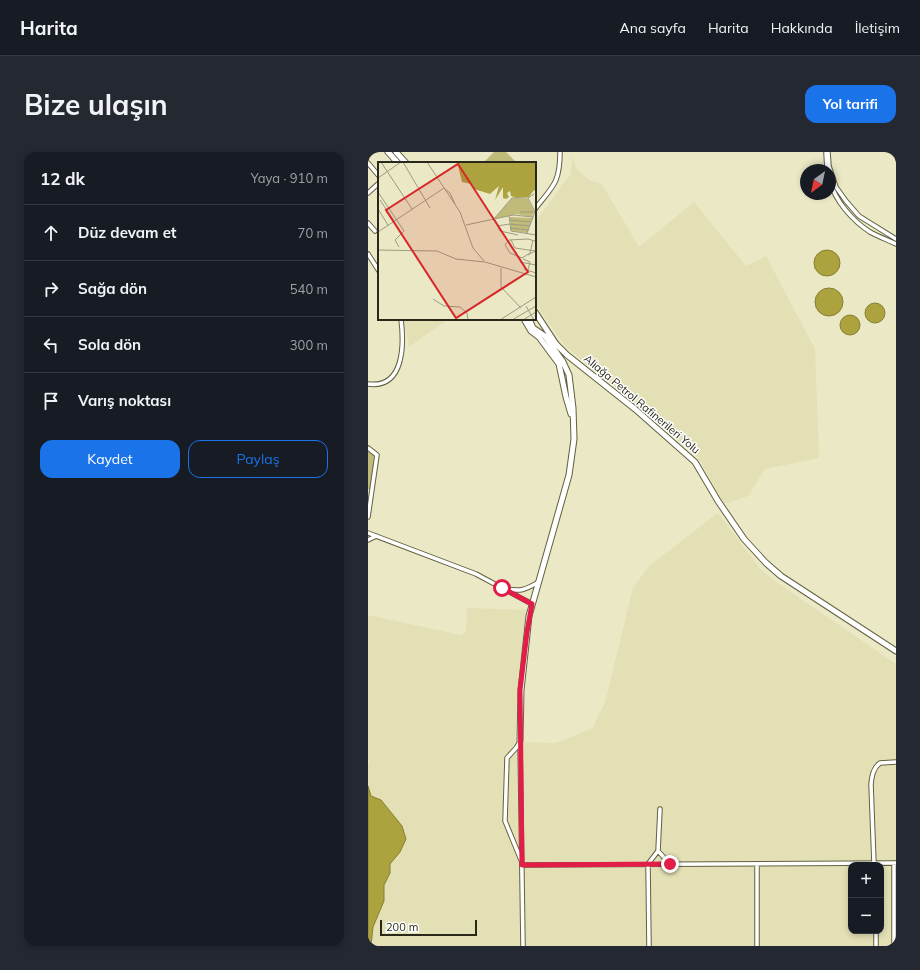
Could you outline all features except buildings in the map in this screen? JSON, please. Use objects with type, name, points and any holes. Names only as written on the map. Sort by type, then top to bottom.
[{"type":"street","points":[[388,152],[397,162]]},
{"type":"street","points":[[396,152],[405,162]]},
{"type":"street","points":[[536,208],[554,185],[558,177],[560,152]]},
{"type":"street","points":[[826,164],[827,152]]},
{"type":"street","points":[[827,152],[829,166],[836,187],[846,201],[859,216],[896,239]]},
{"type":"street","points":[[368,164],[378,175]]},
{"type":"street","points":[[368,193],[378,184]]},
{"type":"street","points":[[836,194],[849,215],[868,231],[896,244]]},
{"type":"street","points":[[368,223],[375,231]]},
{"type":"street","points":[[368,254],[378,269]]},
{"type":"street","name":"Aliağa Petrol Rafinerileri Yolu","points":[[536,314],[556,344],[635,409],[695,462],[718,501],[744,539],[766,563],[781,576],[896,651]]},
{"type":"street","points":[[368,384],[384,382],[390,378],[399,365],[403,352],[401,320]]},
{"type":"street","points":[[523,946],[520,690],[532,604],[569,475],[574,439],[573,418],[566,397],[557,357],[547,344],[531,331],[525,320]]},
{"type":"street","points":[[530,320],[535,330],[545,336],[547,344]]},
{"type":"street","points":[[368,448],[377,454],[368,517]]},
{"type":"street","points":[[368,491],[372,493]]},
{"type":"street","points":[[368,533],[485,578],[532,604]]},
{"type":"street","points":[[368,540],[376,536]]},
{"type":"street","points":[[502,588],[524,590],[539,582]]},
{"type":"street","points":[[520,741],[507,758],[505,821],[522,865]]},
{"type":"street","points":[[874,862],[872,776],[876,767],[880,763],[896,762]]},
{"type":"street","points":[[648,946],[648,864],[658,851],[660,809]]},
{"type":"street","points":[[658,851],[670,864]]},
{"type":"street","points":[[884,864],[895,863],[894,946]]},
{"type":"street","points":[[757,864],[757,946]]},
{"type":"street","points":[[522,865],[848,864]]},
{"type":"street","points":[[876,934],[876,946]]},
{"type":"shaded area","points":[[494,152],[506,152],[516,162],[484,162]]},
{"type":"shaded area","points":[[573,156],[576,168],[589,180],[602,184],[639,247],[694,202],[746,266],[766,256],[815,349],[819,458],[765,469],[748,496],[724,504],[698,457],[655,418],[566,347],[536,304],[536,221],[570,175]]},
{"type":"shaded area","points":[[827,250],[836,254],[840,263],[836,272],[827,276],[818,272],[814,263],[818,254]]},
{"type":"shaded area","points":[[829,288],[839,292],[843,302],[839,312],[829,316],[819,312],[815,302],[819,292]]},
{"type":"shaded area","points":[[875,303],[882,306],[885,313],[882,320],[875,323],[868,320],[865,313],[868,306]]},
{"type":"shaded area","points":[[850,315],[857,318],[860,325],[857,332],[850,335],[843,332],[840,325],[843,318]]},
{"type":"shaded area","points":[[404,320],[447,320],[409,347]]},
{"type":"shaded area","points":[[368,451],[374,455],[371,490],[368,489]]},
{"type":"shaded area","points":[[718,513],[762,571],[896,664],[896,946],[371,946],[373,927],[384,901],[384,885],[390,873],[390,864],[400,852],[371,796],[368,786],[368,766],[370,760],[368,758],[368,615],[461,635],[466,631],[467,608],[528,610],[519,688],[515,742],[556,743],[593,728],[605,703],[633,588],[649,566]]},
{"type":"shaded area","points":[[368,786],[371,796],[381,800],[402,826],[406,839],[400,852],[390,864],[390,873],[384,885],[384,901],[373,927],[371,946],[368,946]]},
{"type":"route","points":[[502,588],[532,604],[529,616],[520,690],[522,865],[670,864]]}]
